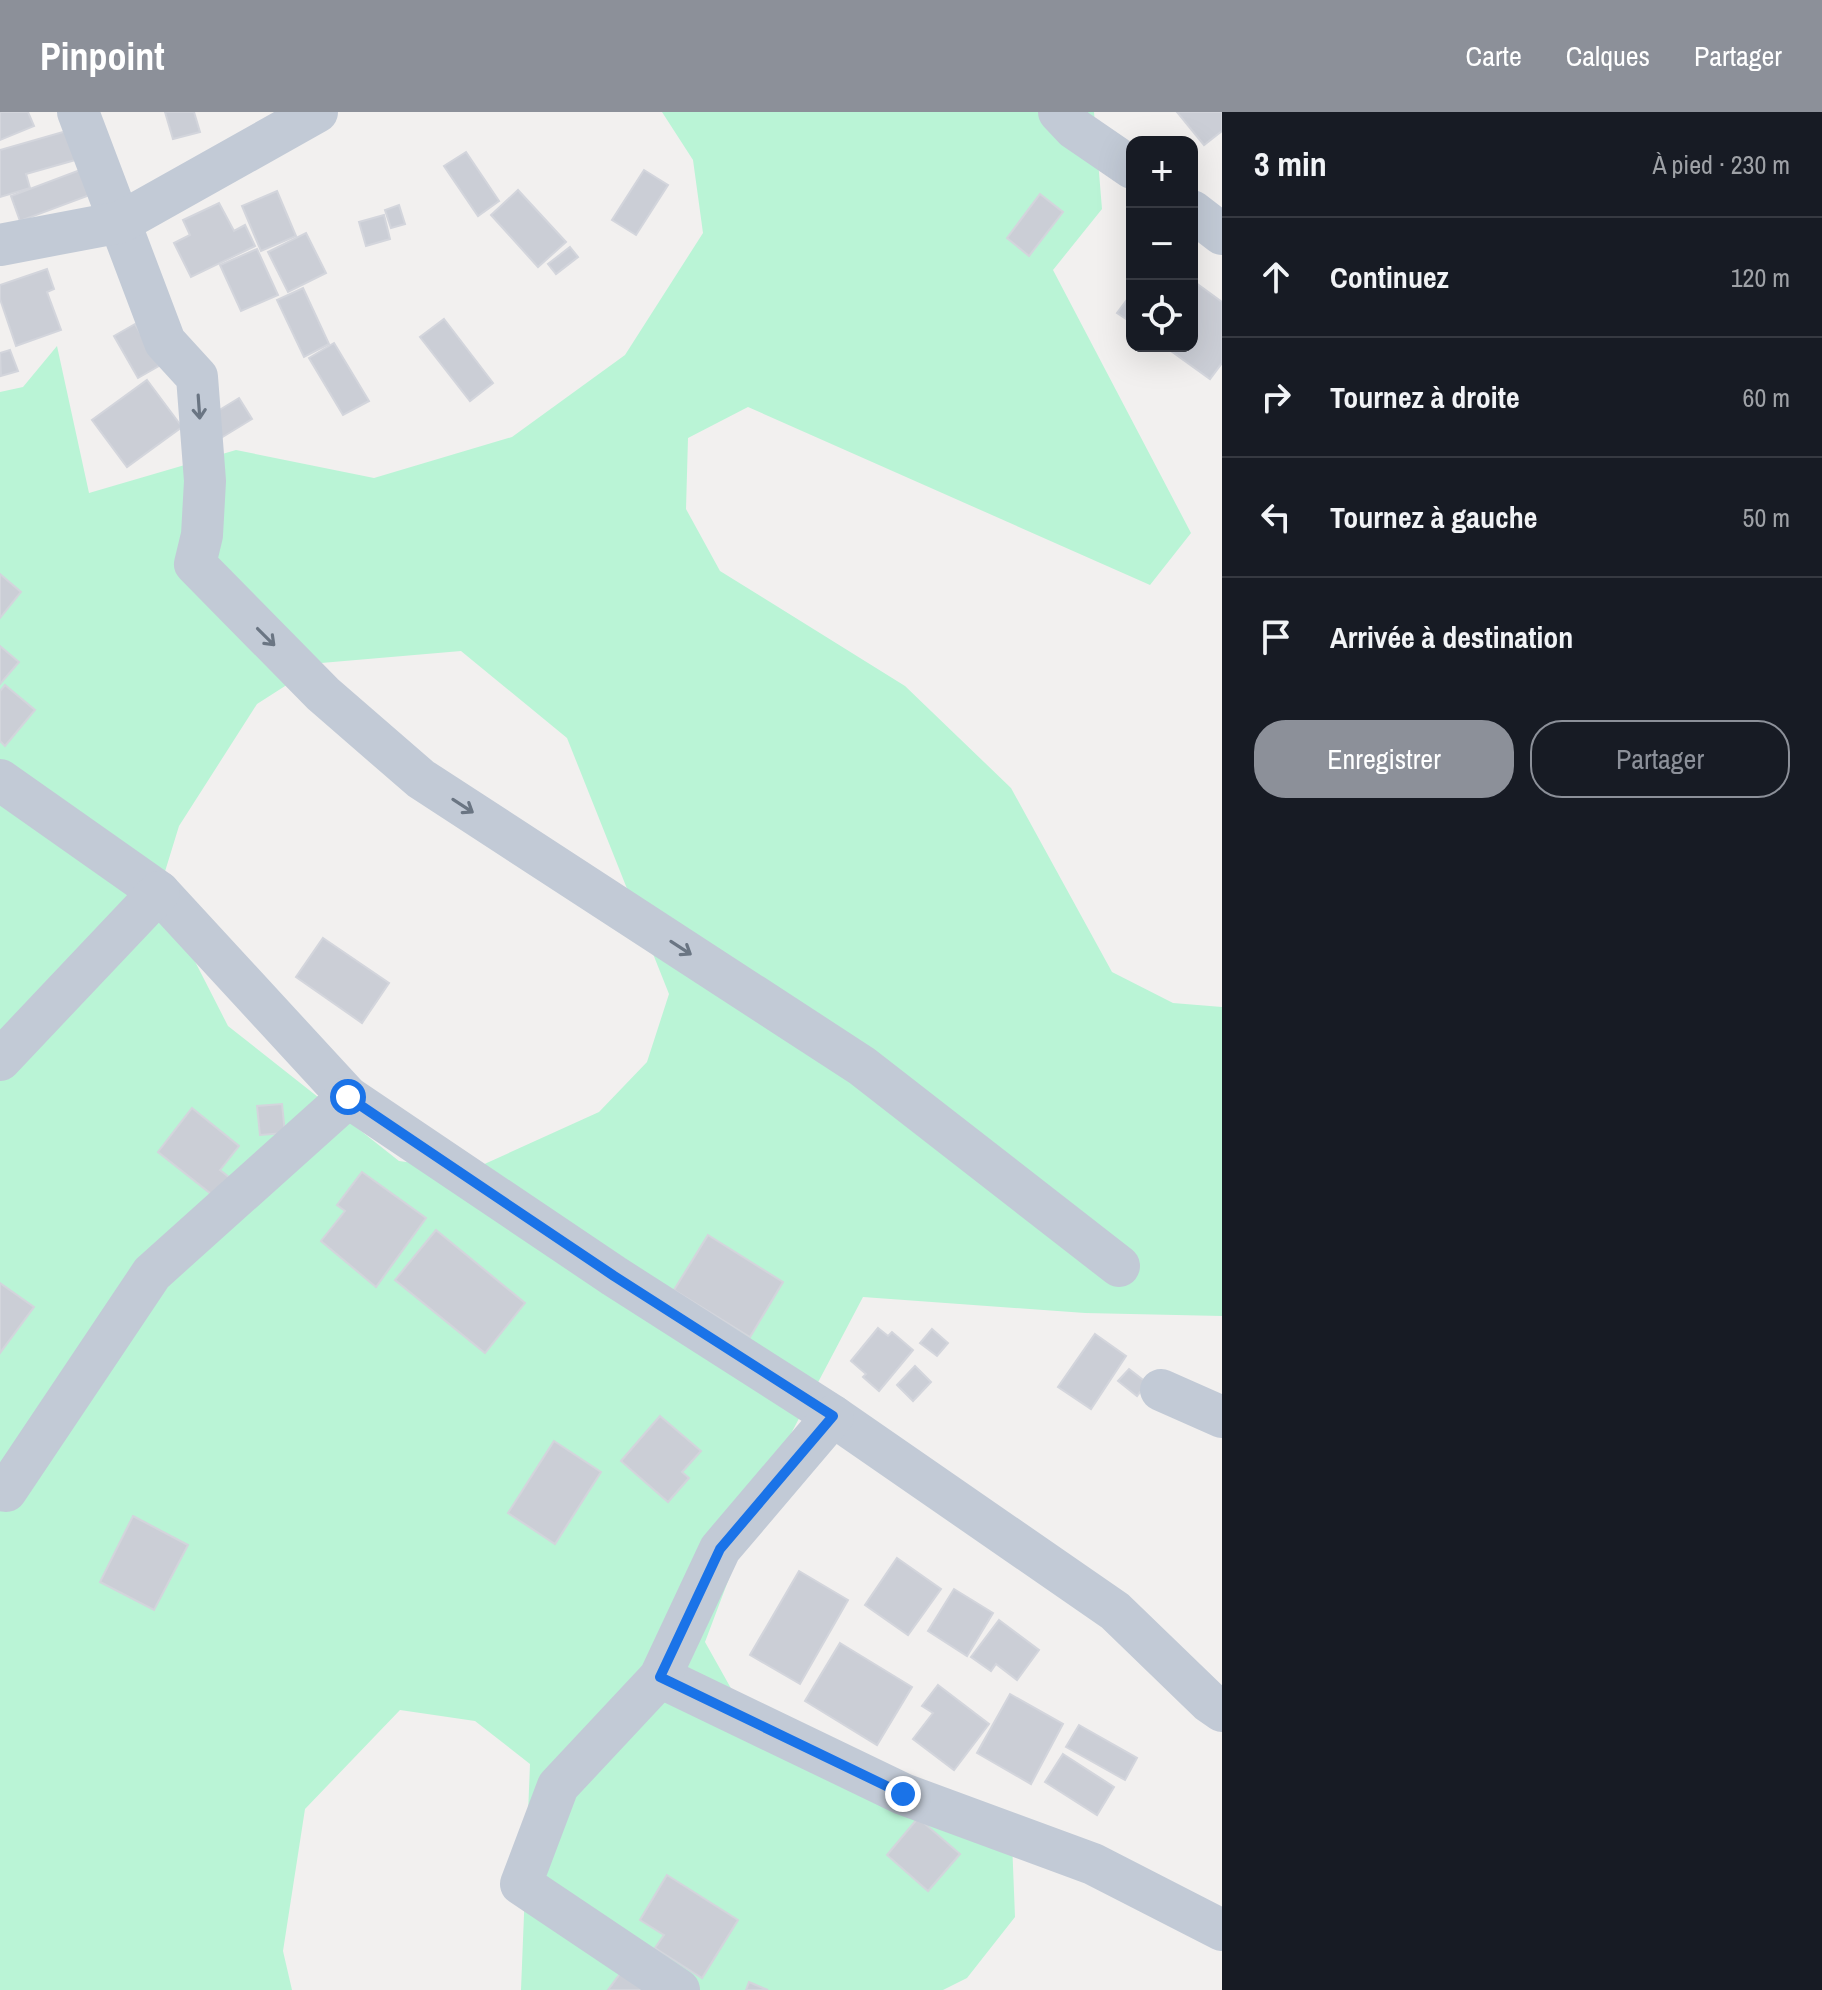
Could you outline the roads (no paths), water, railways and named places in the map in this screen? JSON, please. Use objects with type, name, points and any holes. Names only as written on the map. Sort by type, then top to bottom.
[{"type":"street","points":[[78,112],[165,342],[197,377],[205,481],[202,535],[195,564],[323,694],[421,779],[862,1066],[1119,1266]]},
{"type":"street","points":[[0,245],[121,222],[317,112]]},
{"type":"street","points":[[1059,112],[1075,129],[1126,164]]},
{"type":"street","points":[[1198,216],[1222,234]]},
{"type":"street","points":[[0,780],[159,892],[348,1097],[614,1276],[833,1416],[1115,1611],[1222,1711]]},
{"type":"street","points":[[0,1060],[159,892]]},
{"type":"street","points":[[6,1491],[152,1273],[348,1097]]},
{"type":"street","points":[[1161,1390],[1222,1417]]},
{"type":"street","points":[[679,1990],[521,1884],[558,1786],[660,1677],[720,1549],[833,1416]]},
{"type":"street","points":[[660,1677],[903,1794],[1093,1864],[1222,1930]]}]
